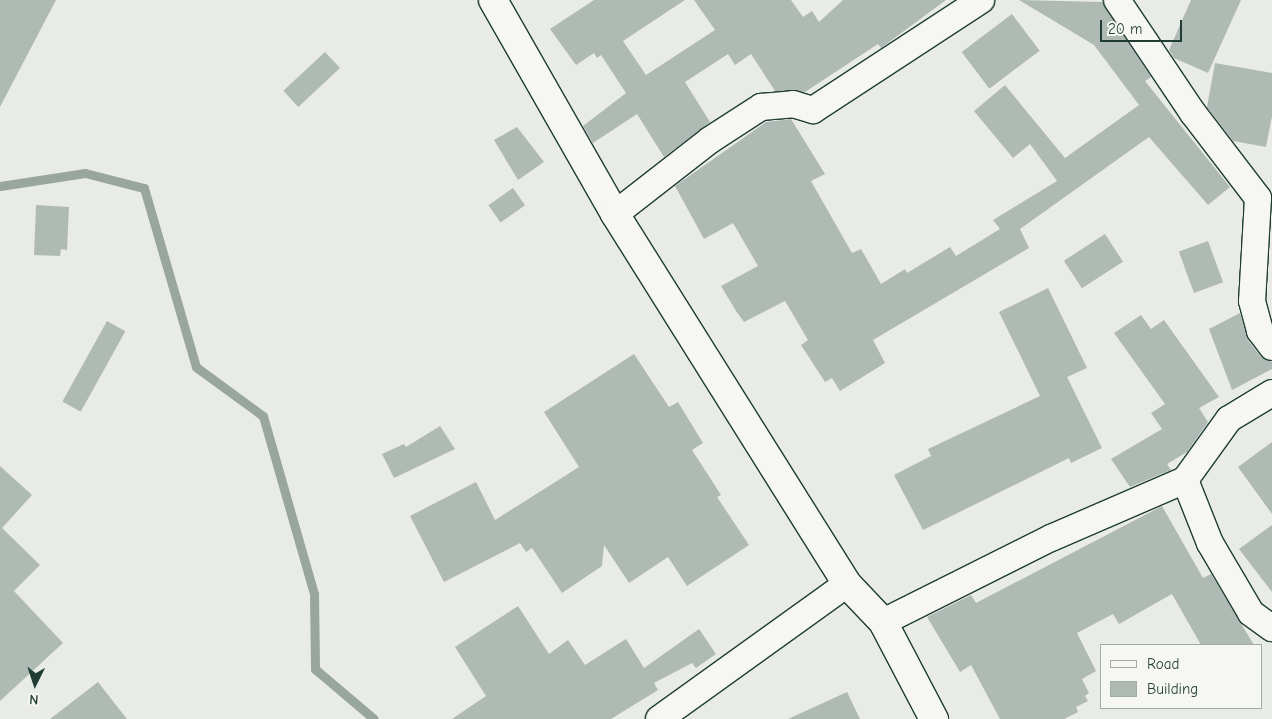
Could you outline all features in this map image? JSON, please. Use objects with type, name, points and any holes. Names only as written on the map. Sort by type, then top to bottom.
[{"type":"street","points":[[492,0],[615,214],[847,584],[883,622],[934,719]]},
{"type":"street","points":[[615,214],[710,140],[761,107],[793,104],[813,110],[981,0]]},
{"type":"street","points":[[1117,0],[1193,113],[1258,198],[1252,301],[1260,331],[1272,348]]},
{"type":"street","points":[[883,622],[1051,538],[1185,480],[1229,419],[1272,393]]},
{"type":"street","points":[[1185,480],[1210,543],[1251,612],[1272,628]]},
{"type":"street","points":[[659,719],[847,584]]},
{"type":"building","points":[[0,0],[56,0],[0,107]]},
{"type":"building","points":[[594,0],[685,0],[623,41],[646,75],[715,30],[694,0],[791,0],[803,17],[812,11],[819,22],[843,0],[946,0],[881,48],[878,44],[805,92],[775,91],[751,54],[735,65],[728,54],[685,82],[710,122],[664,157],[637,114],[593,143],[583,126],[626,93],[601,55],[597,58],[594,53],[576,65],[550,29]]},
{"type":"building","points":[[1019,0],[1102,2],[1151,77],[1145,81],[1230,187],[1208,205],[1149,137],[1020,229],[1029,248],[873,340],[885,363],[840,391],[832,378],[825,382],[801,345],[808,340],[785,301],[744,322],[721,286],[758,266],[733,223],[704,239],[675,186],[766,122],[791,119],[825,174],[811,181],[852,253],[861,249],[881,284],[905,269],[907,273],[950,247],[956,256],[1000,229],[993,220],[1057,181],[1030,144],[1013,158],[974,111],[1005,85],[1065,158],[1139,105],[1094,45]]},
{"type":"building","points":[[1191,0],[1241,0],[1208,73],[1174,58],[1169,50]]},
{"type":"building","points":[[1012,14],[1040,51],[989,89],[962,52]]},
{"type":"building","points":[[325,52],[340,68],[298,107],[283,91]]},
{"type":"building","points":[[1215,63],[1272,73],[1272,116],[1266,147],[1233,141],[1207,107]]},
{"type":"building","points":[[517,127],[544,162],[518,180],[494,140]]},
{"type":"building","points":[[513,188],[525,205],[500,222],[488,205]]},
{"type":"building","points":[[36,205],[69,207],[67,250],[61,249],[60,256],[34,255]]},
{"type":"building","points":[[1105,234],[1123,262],[1082,288],[1064,261]]},
{"type":"building","points":[[1208,241],[1223,282],[1194,293],[1179,252]]},
{"type":"building","points":[[1048,288],[1087,368],[1067,377],[1102,448],[1071,463],[1069,458],[923,530],[894,475],[931,456],[928,449],[1040,396],[999,312]]},
{"type":"building","points":[[1240,313],[1248,340],[1260,356],[1272,362],[1272,369],[1232,390],[1209,329]]},
{"type":"building","points":[[1141,315],[1151,329],[1164,320],[1219,397],[1199,408],[1208,422],[1187,452],[1167,464],[1171,470],[1130,487],[1111,459],[1162,429],[1151,413],[1165,404],[1114,333]]},
{"type":"building","points":[[107,321],[125,331],[81,412],[62,401]]},
{"type":"building","points":[[634,354],[669,407],[678,402],[703,443],[692,450],[721,495],[717,497],[749,545],[687,586],[668,557],[629,583],[604,545],[602,566],[562,593],[532,548],[526,552],[520,543],[444,582],[410,516],[476,482],[495,520],[579,467],[544,412]]},
{"type":"building","points":[[440,426],[455,449],[394,478],[382,454],[404,444],[406,447]]},
{"type":"building","points":[[1272,442],[1272,514],[1238,467]]},
{"type":"building","points":[[0,466],[32,495],[2,528],[40,565],[14,591],[63,643],[0,701]]},
{"type":"building","points":[[1162,506],[1203,578],[1211,574],[1253,644],[1200,644],[1172,594],[1119,624],[1113,614],[1077,633],[1096,671],[1082,679],[1089,693],[1085,696],[1088,701],[1076,707],[1078,712],[1064,719],[1000,719],[971,665],[960,672],[927,617],[971,595],[976,603]]},
{"type":"building","points":[[1272,525],[1272,592],[1239,549]]},
{"type":"building","points":[[518,606],[549,654],[568,640],[585,665],[626,639],[644,668],[699,629],[716,654],[696,668],[692,663],[654,683],[658,690],[611,719],[452,719],[486,696],[455,647]]},
{"type":"building","points":[[98,682],[127,719],[50,719]]},
{"type":"building","points":[[847,692],[860,719],[788,719]]},
{"type":"waterway","points":[[0,186],[85,173],[144,188],[196,367],[263,416],[314,594],[315,669],[374,719]]}]
